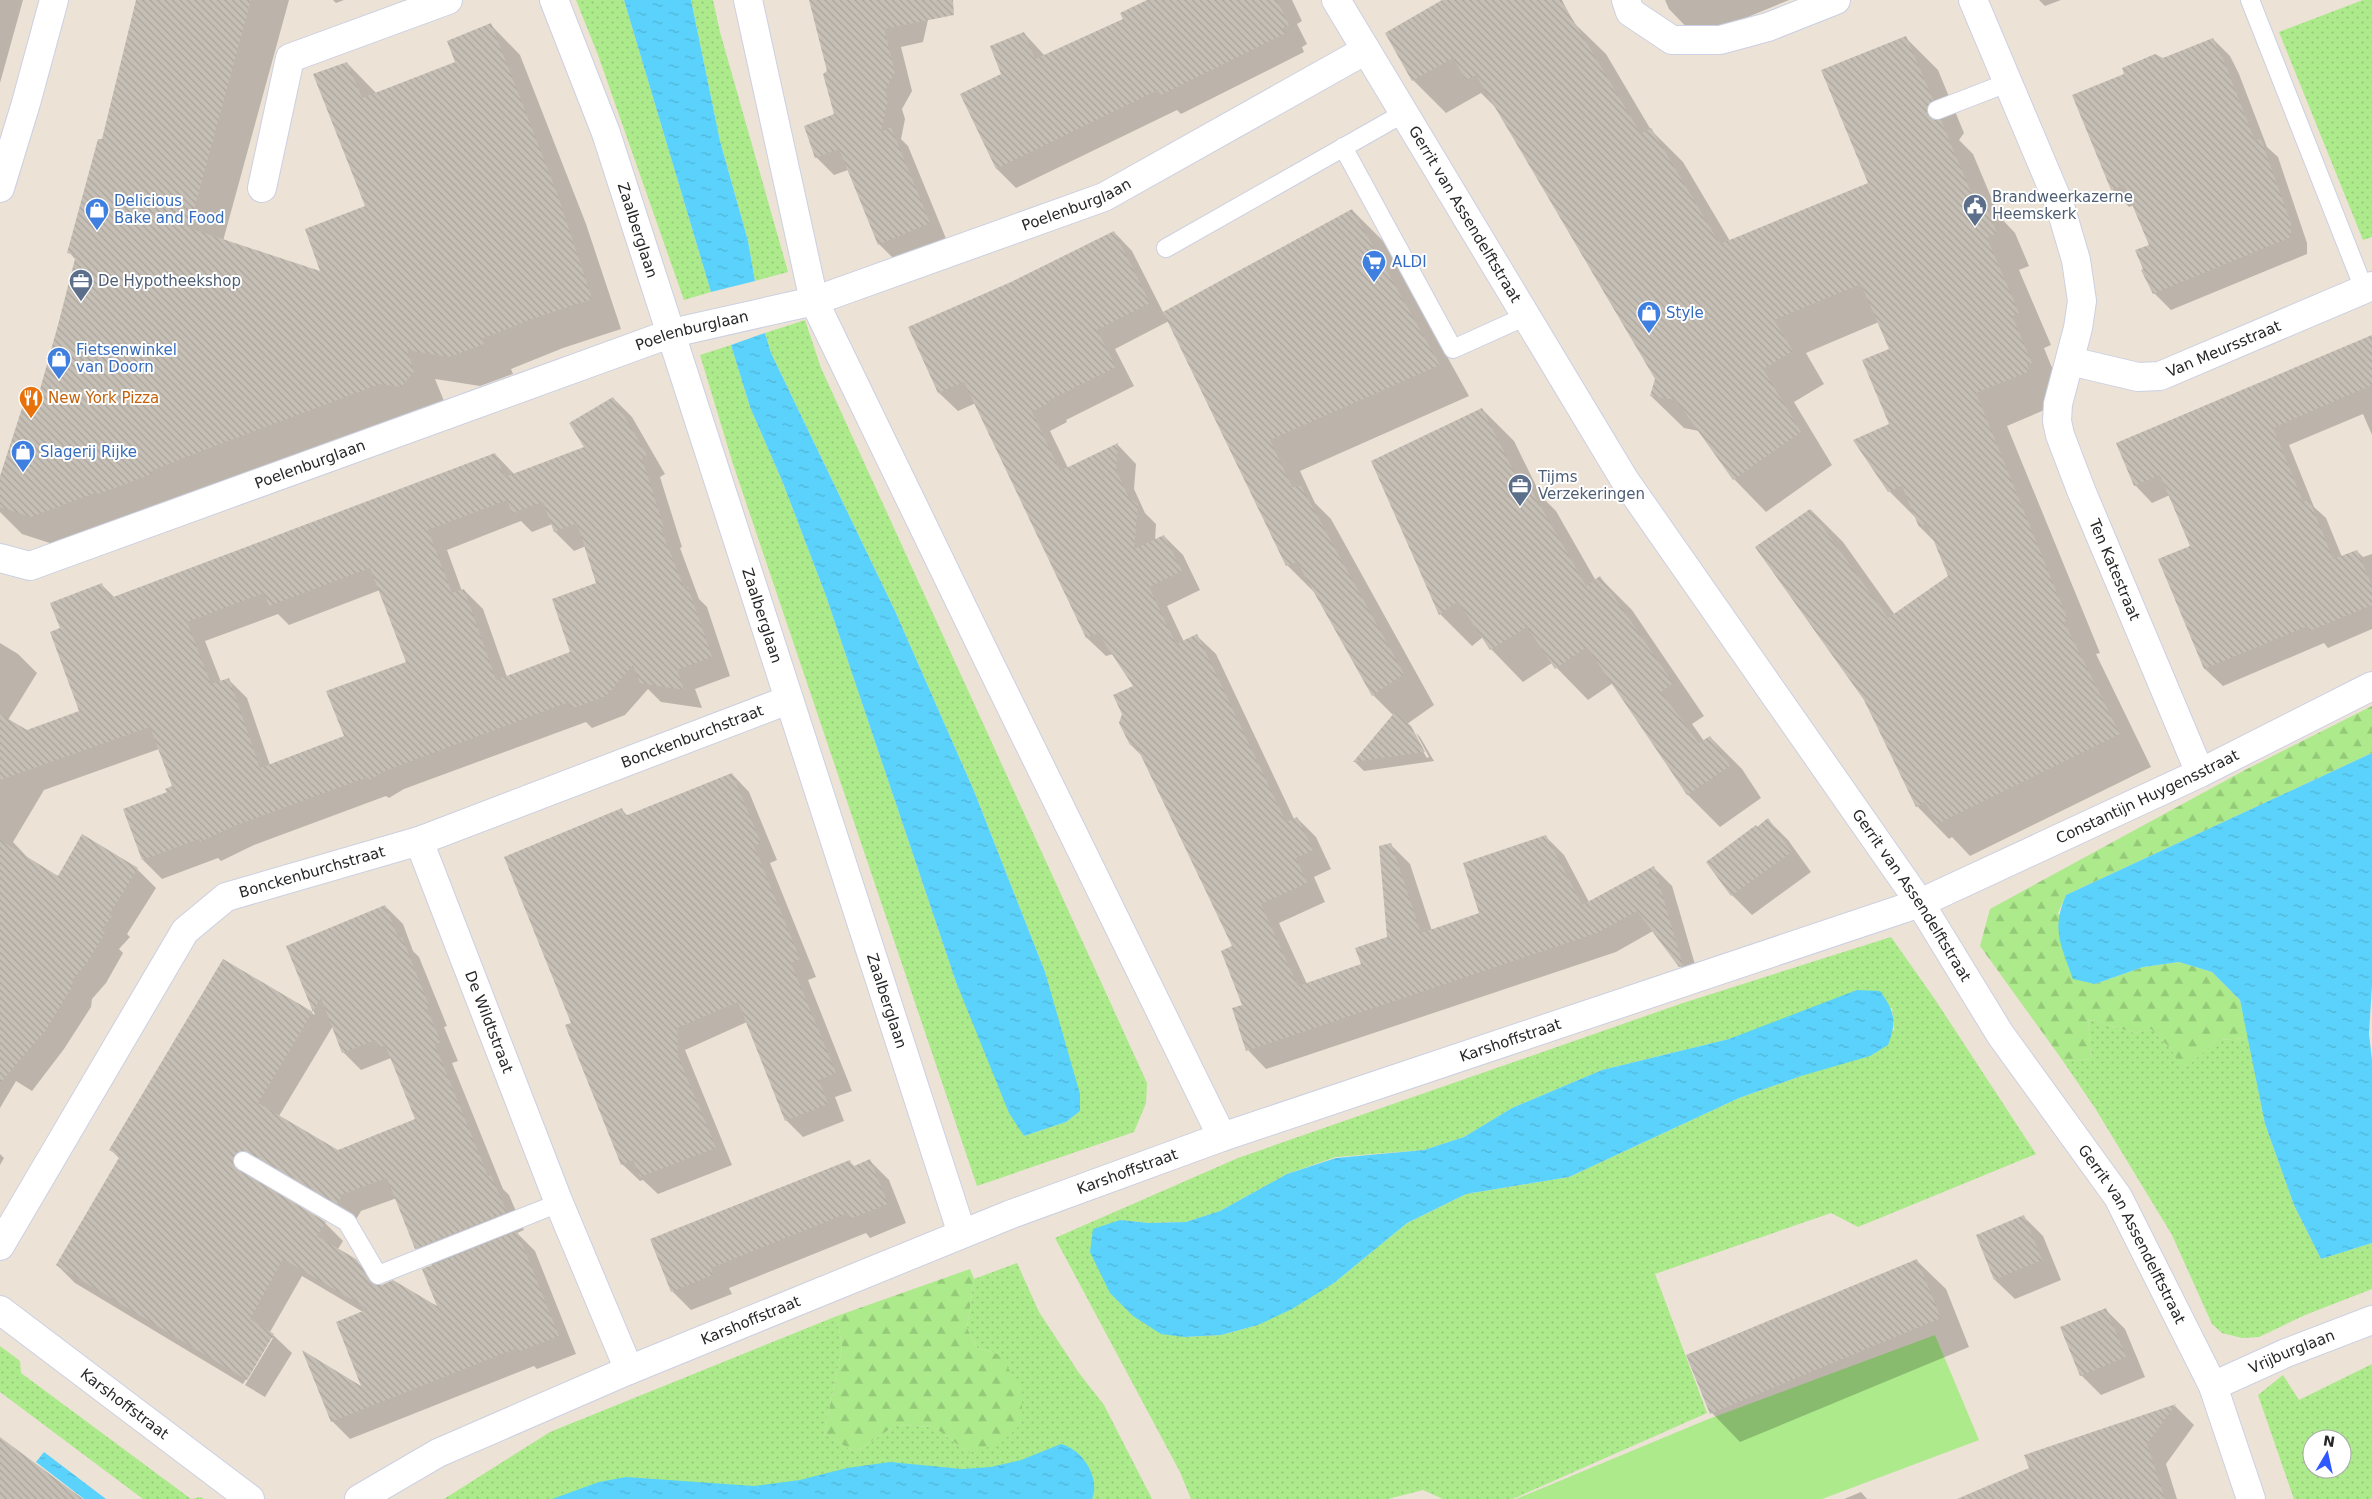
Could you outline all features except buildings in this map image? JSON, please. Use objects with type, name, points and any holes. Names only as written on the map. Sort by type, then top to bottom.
[{"type":"street","points":[[0,188],[26,103],[54,0]]},
{"type":"street","points":[[262,188],[290,58],[448,0]]},
{"type":"street","name":"Zaalberglaan","points":[[554,0],[606,133],[962,1234]]},
{"type":"street","points":[[748,0],[814,301],[1222,1137]]},
{"type":"street","name":"Gerrit van Assendelftstraat","points":[[1336,0],[1624,479],[1920,903],[2000,1034],[2118,1197],[2213,1386],[2251,1499]]},
{"type":"street","points":[[1626,0],[1630,12],[1672,40],[1720,40],[1768,28],[1836,0]]},
{"type":"street","name":"Ten Katestraat","points":[[1973,0],[2060,206],[2076,260],[2082,301],[2078,328],[2058,404],[2057,421],[2060,435],[2200,773]]},
{"type":"street","name":"Poelenburglaan","points":[[0,558],[30,566],[672,333],[814,301],[1104,197],[1366,50]]},
{"type":"street","name":"Van Meursstraat","points":[[2070,361],[2138,377],[2160,376],[2368,287]]},
{"type":"street","name":"Constantijn Huygensstraat","points":[[1920,903],[2200,773],[2372,686]]},
{"type":"street","name":"Bonckenburchstraat","points":[[0,1246],[185,930],[226,897],[419,841],[788,700]]},
{"type":"street","name":"De Wildtstraat","points":[[419,841],[559,1202],[629,1370]]},
{"type":"street","name":"Karshoffstraat","points":[[359,1499],[438,1453],[629,1370],[962,1234],[1222,1137],[1920,903]]},
{"type":"street","name":"Karshoffstraat","points":[[0,1310],[250,1499]]},
{"type":"street","name":"Vrijburglaan","points":[[2213,1386],[2286,1353],[2372,1320]]},
{"type":"lane","points":[[2250,0],[2368,287]]},
{"type":"lane","points":[[1937,110],[2007,82]]},
{"type":"lane","name":"Gerrit van Assendelftstraat","points":[[1166,248],[1404,112]]},
{"type":"lane","name":"Gerrit van Assendelftstraat","points":[[1343,148],[1452,349],[1526,316]]},
{"type":"lane","points":[[243,1161],[347,1222],[378,1275],[559,1202]]},
{"type":"green space","points":[[576,0],[624,0],[711,292],[684,300],[598,55]]},
{"type":"green space","points":[[691,0],[713,0],[720,32],[788,272],[755,281],[748,241],[720,141]]},
{"type":"green space","points":[[2363,0],[2372,0],[2372,237],[2363,240],[2279,32]]},
{"type":"green space","points":[[805,320],[821,368],[1147,1083],[1146,1103],[1134,1132],[977,1186],[733,464],[700,355],[731,345],[750,407],[783,483],[826,596],[956,982],[1024,1136],[1066,1122],[1080,1111],[1045,972],[974,791],[895,611],[771,353],[765,333]]},
{"type":"green space","points":[[2372,706],[2372,753],[2066,895],[2058,913],[2095,984],[2143,967],[2179,962],[2212,972],[2240,1000],[2248,1038],[2217,1040],[2182,1071],[2172,1050],[2151,1029],[2135,1033],[2088,1019],[2091,1059],[2063,1061],[1980,946],[1990,909],[2245,770]]},
{"type":"green space","points":[[1891,937],[1934,998],[2036,1154],[1858,1227],[1831,1213],[1655,1274],[1707,1413],[1513,1499],[1443,1499],[1423,1490],[1388,1499],[1191,1499],[1180,1472],[1055,1238],[1238,1158],[1683,1003]],"holes":[[[1892,1008],[1894,1030],[1801,1076],[1739,1098],[1569,1177],[1466,1194],[1407,1223],[1334,1283],[1258,1325],[1221,1335],[1184,1337],[1120,1220],[1149,1223],[1186,1222],[1220,1211],[1287,1174],[1336,1157],[1424,1150],[1464,1137],[1512,1108],[1602,1070],[1729,1039]]]},
{"type":"green space","points":[[2088,1019],[2135,1033],[2151,1029],[2172,1050],[2183,1070],[2217,1040],[2248,1038],[2265,1124],[2294,1205],[2321,1259],[2372,1243],[2372,1289],[2305,1315],[2259,1337],[2242,1338],[2222,1333],[2212,1324],[2172,1235],[2095,1108],[2063,1061],[2091,1059]]},
{"type":"green space","points":[[1017,1263],[1039,1312],[1079,1373],[1104,1405],[1152,1499],[444,1499],[550,1432],[837,1316],[842,1348],[824,1434],[855,1452],[896,1425],[934,1427],[969,1453],[998,1354],[977,1348],[967,1328],[974,1279]]},
{"type":"green space","points":[[970,1269],[974,1279],[967,1328],[977,1348],[998,1354],[1022,1388],[1022,1423],[1001,1443],[969,1453],[934,1427],[896,1425],[855,1452],[824,1434],[842,1348],[837,1316]]},
{"type":"green space","points":[[1935,1335],[1979,1440],[1822,1499],[1516,1499],[1706,1420]]},
{"type":"green space","points":[[0,1346],[20,1361],[21,1373],[191,1499],[143,1499],[0,1392]]},
{"type":"green space","points":[[2372,1364],[2372,1499],[2294,1499],[2258,1395],[2283,1375],[2299,1400]]},
{"type":"water","points":[[624,0],[691,0],[720,141],[748,241],[755,281],[711,292]]},
{"type":"water","points":[[765,333],[771,353],[895,611],[974,791],[1045,972],[1080,1094],[1080,1111],[1066,1122],[1024,1136],[1009,1113],[956,982],[826,596],[783,483],[750,407],[731,345]]},
{"type":"water","points":[[2372,753],[2372,985],[2369,1034],[2372,1060],[2372,1243],[2321,1259],[2294,1205],[2265,1124],[2240,1000],[2212,972],[2179,962],[2143,967],[2095,984],[2073,979],[2059,937],[2059,918],[2066,895]]},
{"type":"water","points":[[1857,990],[1880,991],[1889,1005],[1893,1017],[1893,1029],[1888,1045],[1870,1056],[1801,1076],[1739,1098],[1569,1177],[1466,1194],[1407,1223],[1334,1283],[1292,1309],[1258,1325],[1221,1335],[1184,1337],[1161,1334],[1133,1316],[1110,1293],[1090,1252],[1093,1229],[1120,1220],[1149,1223],[1186,1222],[1220,1211],[1287,1174],[1336,1158],[1424,1150],[1464,1137],[1512,1108],[1602,1070],[1729,1039]]},
{"type":"water","points":[[1061,1444],[1076,1452],[1088,1466],[1094,1482],[1092,1499],[552,1499],[599,1482],[626,1477],[754,1486],[800,1480],[847,1468],[890,1462],[962,1469],[991,1467],[1021,1460]]},
{"type":"water","points":[[44,1452],[106,1499],[84,1499],[36,1462]]},
{"type":"place","name":"Brandweerkazerne Heemskerk","points":[[1975,227]]},
{"type":"place","name":"Delicious Bake and Food","points":[[97,231]]},
{"type":"place","name":"ALDI","points":[[1374,283]]},
{"type":"place","name":"De Hypotheekshop","points":[[81,302]]},
{"type":"place","name":"Style","points":[[1649,334]]},
{"type":"place","name":"Fietsenwinkel van Doorn","points":[[59,380]]},
{"type":"place","name":"New York Pizza","points":[[31,419]]},
{"type":"place","name":"Slagerij Rijke","points":[[23,473]]},
{"type":"place","name":"Tijms Verzekeringen","points":[[1520,507]]}]
